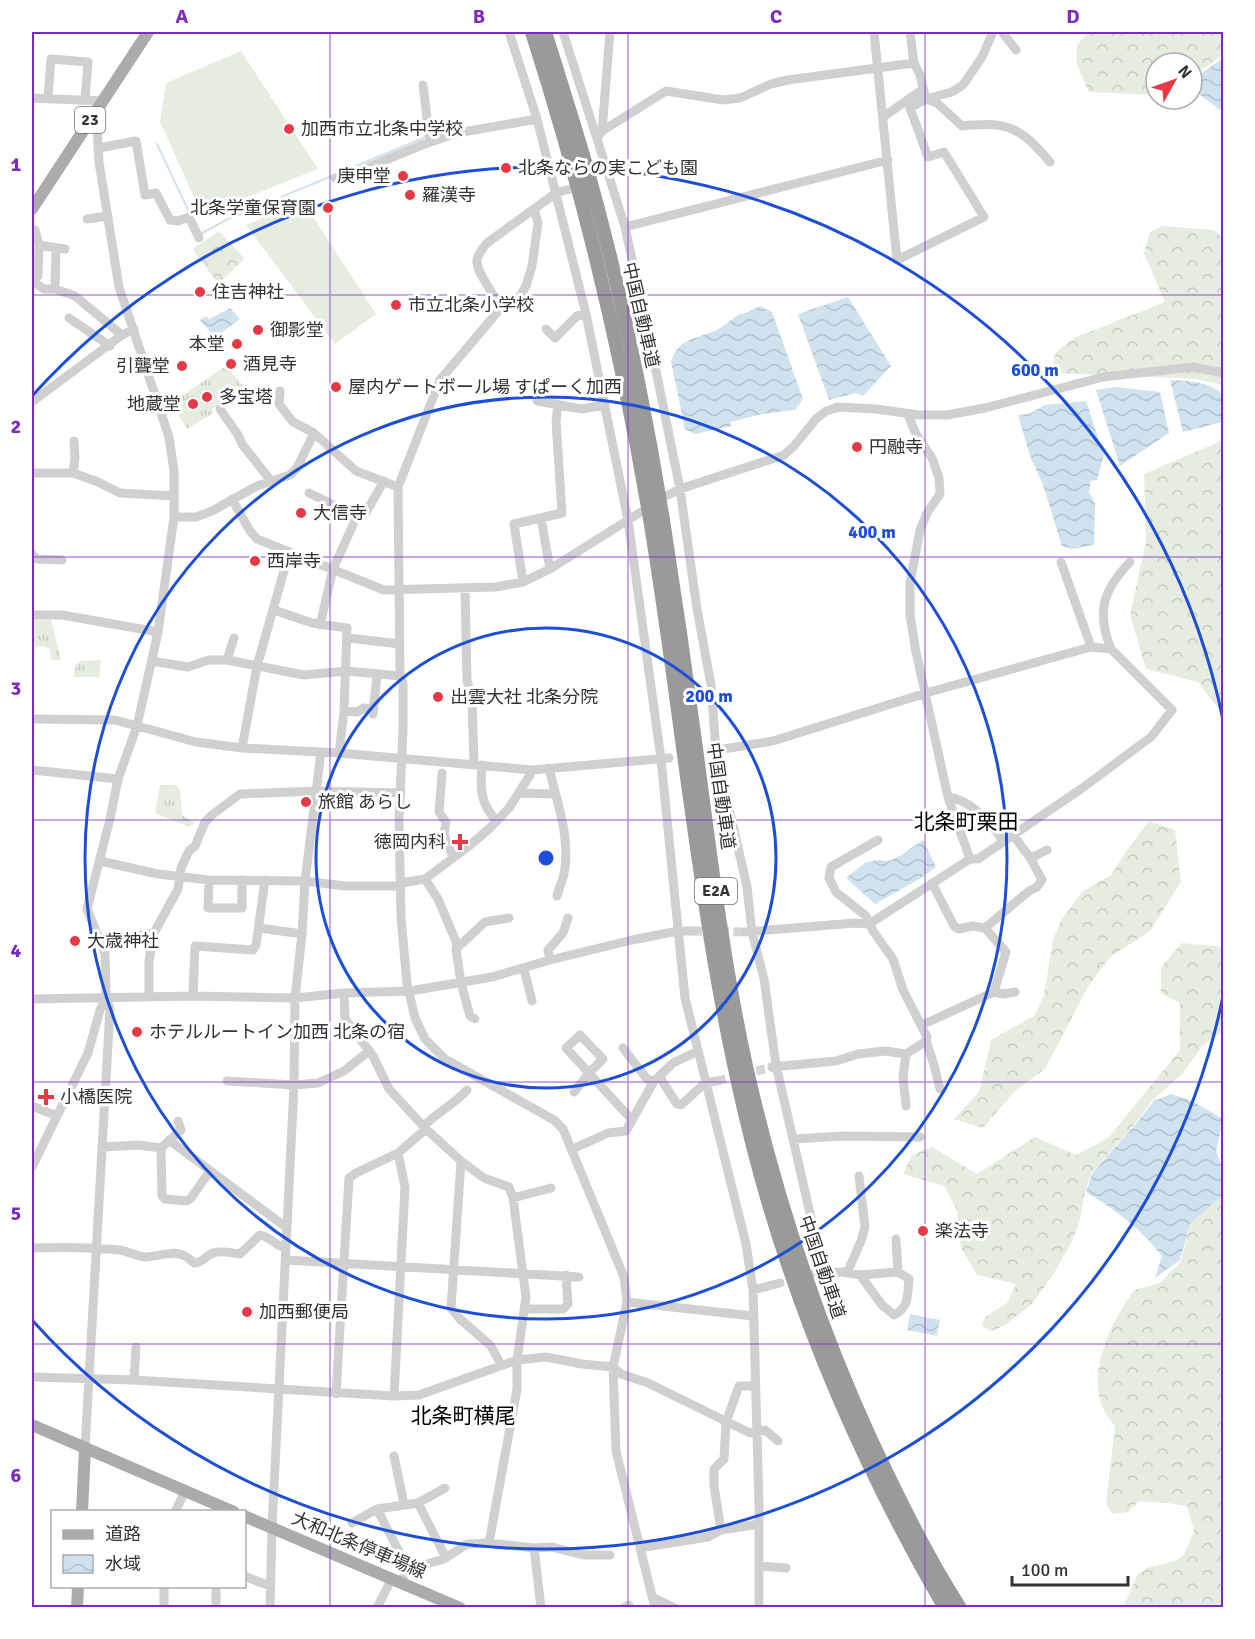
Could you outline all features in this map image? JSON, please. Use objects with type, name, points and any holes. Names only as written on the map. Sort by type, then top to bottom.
[{"type":"highway","name":"中国自動車道","points":[[532,32],[551,72],[611,264],[638,385],[675,600],[719,914],[746,1064],[771,1164],[824,1331],[852,1398],[923,1545],[960,1608]]},
{"type":"highway","name":"中国自動車道","points":[[545,32],[551,72]]},
{"type":"highway","name":"中国自動車道","points":[[573,144],[626,390],[650,519],[706,915],[734,1067],[749,1130],[771,1209],[813,1336],[874,1477],[912,1551],[945,1608]]},
{"type":"main road","name":"23","points":[[32,209],[148,32]]},
{"type":"main road","points":[[32,1425],[229,1510]]},
{"type":"main road","points":[[82,1510],[85,1449]]},
{"type":"main road","name":"大和北条停車場線","points":[[246,1517],[460,1608]]},
{"type":"main road","points":[[77,1608],[78,1588]]},
{"type":"street","points":[[509,32],[537,119],[586,314],[628,520],[665,758],[685,998],[746,1244],[753,1290],[759,1608]]},
{"type":"street","points":[[563,32],[599,134],[625,227],[680,489],[697,609],[711,684],[714,751],[747,887],[748,932],[764,979],[774,1066],[794,1139],[825,1272]]},
{"type":"street","points":[[599,134],[610,32]]},
{"type":"street","points":[[874,32],[897,260],[984,217],[944,152],[928,157],[910,108],[924,94]]},
{"type":"street","points":[[909,32],[914,63],[920,75],[924,94],[962,126],[989,123],[1013,128],[1033,142],[1050,162]]},
{"type":"street","points":[[883,117],[924,94],[952,92],[963,85],[982,57],[993,32]]},
{"type":"street","points":[[1002,32],[1016,50]]},
{"type":"street","points":[[48,98],[51,59],[88,62],[85,100]]},
{"type":"street","points":[[599,134],[666,91],[723,100],[732,99],[788,80],[914,63]]},
{"type":"street","points":[[423,86],[430,142]]},
{"type":"street","points":[[32,98],[85,100],[99,106],[99,162],[119,288],[173,452],[174,517],[158,632],[137,726],[118,779],[87,909],[105,953],[106,998],[110,1009],[85,1449]]},
{"type":"street","points":[[334,178],[350,175],[430,142],[457,134],[537,119]]},
{"type":"street","points":[[99,148],[147,139]]},
{"type":"street","points":[[136,141],[144,195],[156,193],[170,220],[178,221],[189,217],[199,238]]},
{"type":"street","points":[[625,227],[888,160]]},
{"type":"street","points":[[599,180],[610,177]]},
{"type":"street","points":[[500,309],[495,295],[478,267],[477,260],[487,243],[556,193],[570,189]]},
{"type":"street","points":[[534,209],[538,223],[532,266],[526,286],[515,304],[500,309],[464,354],[449,368],[435,391],[398,487],[400,676],[403,683],[399,821],[402,940],[415,1018],[425,1039],[440,1055],[554,1120],[563,1129],[624,1276],[627,1302],[613,1367],[616,1451],[654,1603],[675,1608]]},
{"type":"street","points":[[87,219],[108,216]]},
{"type":"street","points":[[32,229],[35,230],[39,245],[35,279],[44,289],[55,289],[75,296],[123,335]]},
{"type":"street","points":[[39,245],[61,249],[56,286]]},
{"type":"street","points":[[546,329],[555,338],[578,316],[586,314]]},
{"type":"street","points":[[69,318],[110,346]]},
{"type":"street","points":[[32,402],[134,329]]},
{"type":"street","points":[[668,495],[784,455],[816,418],[838,407],[876,409],[908,415],[947,415],[985,408],[1103,376],[1193,367],[1224,374]]},
{"type":"street","points":[[280,391],[279,404],[294,422],[314,433],[356,471],[398,487]]},
{"type":"street","points":[[537,401],[582,409],[605,405]]},
{"type":"street","points":[[523,582],[514,524],[562,513],[556,421],[558,404]]},
{"type":"street","points":[[219,409],[242,444],[271,481]]},
{"type":"street","points":[[908,415],[916,434],[932,458],[939,477],[940,494],[927,513],[920,531],[910,583],[910,615],[948,797],[970,859]]},
{"type":"street","points":[[174,517],[196,516],[212,511],[232,499],[290,475],[297,468],[314,433]]},
{"type":"street","points":[[73,474],[74,441]]},
{"type":"street","points":[[32,473],[73,474],[98,482],[120,493],[174,496]]},
{"type":"street","points":[[309,493],[357,516],[365,514],[384,481]]},
{"type":"street","points":[[232,499],[257,539],[384,590],[465,588],[523,582],[550,569],[640,512]]},
{"type":"street","points":[[320,625],[333,569],[357,516]]},
{"type":"street","points":[[541,518],[550,569]]},
{"type":"street","points":[[242,748],[257,666],[289,553]]},
{"type":"street","points":[[32,554],[37,559],[62,560]]},
{"type":"street","points":[[1061,562],[1091,647]]},
{"type":"street","points":[[748,932],[855,923],[869,924],[970,859],[978,859],[1004,842],[1151,737],[1172,710],[1111,649],[1103,624],[1104,599],[1119,573],[1130,562]]},
{"type":"street","points":[[465,588],[466,680],[472,700],[480,792],[485,806],[497,821]]},
{"type":"street","points":[[274,610],[320,625],[347,628],[344,711],[339,753]]},
{"type":"street","points":[[32,615],[62,615],[158,632]]},
{"type":"street","points":[[227,660],[234,638]]},
{"type":"street","points":[[348,638],[400,644]]},
{"type":"street","points":[[714,751],[778,740],[926,693],[1091,647],[1111,649]]},
{"type":"street","points":[[152,661],[188,667],[209,660],[227,660],[304,675],[346,671],[400,676]]},
{"type":"street","points":[[344,711],[357,712],[364,708],[374,711],[377,675]]},
{"type":"street","points":[[32,719],[115,720],[196,742],[242,748],[339,753],[531,770],[665,758]]},
{"type":"street","points":[[270,1608],[294,1085],[295,998],[305,881],[321,752]]},
{"type":"street","points":[[549,768],[566,848],[564,873],[557,896]]},
{"type":"street","points":[[32,770],[118,779]]},
{"type":"street","points":[[100,861],[158,874],[209,880],[305,881],[345,886],[401,884],[425,879],[497,821],[509,808],[531,770]]},
{"type":"street","points":[[442,773],[440,812],[446,822],[444,834],[453,858]]},
{"type":"street","points":[[149,997],[149,961],[154,933],[178,889],[181,868],[189,851],[195,846],[205,822],[240,794],[316,791],[401,793]]},
{"type":"street","points":[[519,792],[555,794]]},
{"type":"street","points":[[948,797],[957,798],[972,808],[1004,842]]},
{"type":"street","points":[[985,928],[1042,880],[1031,858],[1014,835]]},
{"type":"street","points":[[878,840],[831,867],[829,878],[836,892],[866,916],[893,959],[903,990],[927,1037],[926,1041],[940,1089]]},
{"type":"street","points":[[1031,858],[1047,850]]},
{"type":"street","points":[[425,879],[438,899],[457,944],[461,983],[470,1016],[475,1019]]},
{"type":"street","points":[[209,880],[208,908],[242,908],[242,880]]},
{"type":"street","points":[[193,996],[195,946],[253,950],[260,928],[265,880]]},
{"type":"street","points":[[932,883],[954,926],[958,929],[973,926],[985,928],[1006,952]]},
{"type":"street","points":[[456,949],[485,922],[509,918]]},
{"type":"street","points":[[550,960],[548,950],[563,933],[568,918]]},
{"type":"street","points":[[260,928],[302,934]]},
{"type":"street","points":[[32,999],[193,996],[295,998],[344,993],[410,991],[461,983],[524,969],[550,960],[632,940],[678,931],[693,931]]},
{"type":"street","points":[[100,942],[154,933]]},
{"type":"street","points":[[1006,952],[1016,950]]},
{"type":"street","points":[[994,992],[1006,952]]},
{"type":"street","points":[[524,969],[532,1000]]},
{"type":"street","points":[[922,1025],[994,992],[1003,994],[1015,992]]},
{"type":"street","points":[[344,993],[345,1019],[369,1051],[389,1089],[461,1161],[484,1178],[509,1187],[513,1198],[526,1309],[517,1360],[518,1389],[489,1543]]},
{"type":"street","points":[[32,1167],[87,1053],[106,998]]},
{"type":"street","points":[[774,1066],[836,1061],[858,1054],[885,1052],[906,1054],[926,1041]]},
{"type":"street","points":[[623,1048],[647,1078],[656,1078]]},
{"type":"street","points":[[87,1053],[108,1050]]},
{"type":"street","points":[[227,1081],[294,1085],[318,1083],[344,1071],[369,1051]]},
{"type":"street","points":[[577,1147],[608,1133],[626,1131],[656,1078],[674,1063],[698,1051]]},
{"type":"street","points":[[906,1054],[903,1077],[906,1106]]},
{"type":"street","points":[[574,1092],[588,1073],[632,1120]]},
{"type":"street","points":[[656,1078],[677,1104],[681,1105],[705,1083],[717,1081]]},
{"type":"street","points":[[336,1394],[349,1178],[398,1153],[431,1119],[460,1099],[467,1090]]},
{"type":"street","points":[[32,1106],[57,1116]]},
{"type":"street","points":[[178,1121],[181,1130],[161,1148],[162,1196],[165,1199],[187,1201],[210,1171]]},
{"type":"street","points":[[794,1139],[843,1136],[920,1137]]},
{"type":"street","points":[[169,1140],[287,1228]]},
{"type":"street","points":[[102,1147],[138,1145],[161,1148]]},
{"type":"street","points":[[394,1396],[405,1187],[398,1153]]},
{"type":"street","points":[[461,1161],[451,1308],[463,1323],[491,1346],[501,1365]]},
{"type":"street","points":[[848,1273],[865,1227],[859,1176]]},
{"type":"street","points":[[513,1198],[551,1188]]},
{"type":"street","points":[[32,1248],[95,1248],[123,1251],[146,1257],[175,1252],[182,1253],[194,1263],[200,1263],[210,1254],[217,1252],[240,1254],[246,1251],[260,1235],[286,1248]]},
{"type":"street","points":[[896,1239],[898,1272]]},
{"type":"street","points":[[286,1260],[579,1277]]},
{"type":"street","points":[[814,1273],[860,1275],[898,1272],[909,1279],[904,1309],[894,1315],[882,1305],[860,1275]]},
{"type":"street","points":[[526,1309],[564,1309],[568,1304],[566,1275]]},
{"type":"street","points":[[753,1290],[780,1283]]},
{"type":"street","points":[[627,1302],[753,1316]]},
{"type":"street","points":[[134,1380],[136,1347]]},
{"type":"street","points":[[32,1377],[134,1380],[394,1396],[419,1395],[517,1360],[546,1357],[613,1367],[621,1374],[648,1383],[750,1433],[765,1430],[778,1441]]},
{"type":"street","points":[[721,1530],[714,1486],[714,1469],[724,1459],[726,1422],[739,1386],[755,1386]]},
{"type":"street","points":[[394,1456],[404,1504]]},
{"type":"street","points":[[352,1523],[377,1509],[418,1503],[445,1488]]},
{"type":"street","points":[[177,1510],[184,1491]]},
{"type":"street","points":[[418,1503],[446,1558]]},
{"type":"street","points":[[377,1509],[409,1571]]},
{"type":"street","points":[[645,1546],[708,1537],[721,1530],[759,1524]]},
{"type":"street","points":[[681,1529],[684,1541]]},
{"type":"street","points":[[377,1608],[396,1580],[416,1567],[446,1558],[466,1544],[489,1543],[534,1548],[552,1547],[591,1556],[610,1555]]},
{"type":"street","points":[[534,1548],[541,1608]]},
{"type":"street","points":[[760,1566],[786,1568]]},
{"type":"street","points":[[246,1576],[270,1586]]},
{"type":"street","points":[[164,1588],[164,1608]]},
{"type":"street","points":[[216,1588],[216,1608]]},
{"type":"green space","points":[[1089,32],[1223,32],[1223,55],[1204,68],[1204,51],[1144,51],[1144,94],[1089,92],[1077,65],[1077,45]]},
{"type":"green space","points":[[241,51],[318,169],[202,215],[160,122],[166,83]]},
{"type":"green space","points":[[303,201],[376,314],[335,344],[246,225]]},
{"type":"green space","points":[[1162,226],[1214,230],[1223,238],[1223,385],[1196,379],[1057,373],[1052,367],[1056,352],[1074,338],[1165,302],[1144,253],[1150,232]]},
{"type":"green space","points":[[218,232],[243,257],[243,260],[220,282],[216,281],[194,251],[194,248]]},
{"type":"green space","points":[[226,366],[243,386],[212,409],[214,413],[187,429],[171,403]]},
{"type":"green space","points":[[1223,440],[1223,715],[1198,682],[1146,669],[1130,615],[1146,542],[1144,474]]},
{"type":"green space","points":[[32,620],[51,620],[61,660],[51,660],[50,649],[43,646],[32,647]]},
{"type":"green space","points":[[101,660],[99,677],[74,677],[76,664],[81,661]]},
{"type":"green space","points":[[160,785],[175,785],[180,789],[182,815],[195,823],[189,827],[155,813]]},
{"type":"green space","points":[[1149,821],[1175,830],[1181,882],[1150,931],[1110,957],[1089,985],[1045,1069],[1015,1091],[983,1128],[954,1119],[979,1092],[991,1040],[1034,1016],[1044,995],[1053,940],[1061,920],[1083,891],[1111,875]]},
{"type":"green space","points":[[1182,943],[1223,947],[1223,1031],[1203,1045],[1183,1073],[1153,1100],[1092,1172],[1085,1192],[1079,1224],[1053,1275],[1032,1304],[1004,1326],[991,1331],[982,1326],[984,1318],[1007,1303],[1016,1284],[977,1275],[961,1248],[957,1210],[944,1186],[903,1174],[912,1155],[932,1147],[977,1174],[1035,1137],[1076,1155],[1108,1138],[1180,1050],[1180,1003],[1161,993],[1161,967]]},
{"type":"green space","points":[[1223,1195],[1223,1607],[1123,1607],[1138,1574],[1147,1568],[1175,1561],[1184,1555],[1194,1531],[1187,1506],[1139,1501],[1128,1512],[1112,1514],[1106,1503],[1115,1427],[1101,1403],[1098,1373],[1101,1358],[1111,1329],[1134,1290],[1160,1283],[1181,1261],[1190,1224]]},
{"type":"water","points":[[1223,58],[1223,112],[1204,98],[1204,71]]},
{"type":"water","points":[[848,297],[891,366],[863,396],[855,393],[829,400],[798,314]]},
{"type":"water","points":[[760,306],[772,312],[803,399],[795,410],[762,414],[730,422],[731,426],[695,434],[685,429],[671,362],[674,354],[679,347],[691,339],[713,332],[740,314]]},
{"type":"water","points":[[230,308],[240,319],[215,338],[200,320],[206,316],[209,319]]},
{"type":"water","points":[[1170,380],[1198,383],[1218,390],[1223,395],[1223,422],[1183,432]]},
{"type":"water","points":[[1116,387],[1160,392],[1169,433],[1120,466],[1096,390]]},
{"type":"water","points":[[1086,401],[1104,455],[1097,480],[1091,481],[1089,492],[1095,503],[1094,545],[1072,549],[1062,546],[1018,415],[1029,414],[1045,405]]},
{"type":"water","points":[[923,840],[936,867],[875,904],[846,878],[866,862],[889,861]]},
{"type":"water","points":[[1171,1094],[1190,1100],[1223,1119],[1216,1152],[1223,1168],[1223,1195],[1190,1224],[1180,1260],[1155,1278],[1162,1256],[1127,1220],[1086,1192],[1093,1172],[1154,1101]]},
{"type":"water","points":[[910,1314],[940,1320],[937,1336],[907,1330]]},
{"type":"waterway","points":[[199,232],[202,233],[228,219],[428,136]]},
{"type":"waterway","points":[[157,144],[190,214]]},
{"type":"tunnel","points":[[693,931],[745,932]]},
{"type":"tunnel","points":[[717,1081],[772,1067]]},
{"type":"place","name":"加西市立北条中学校","points":[[289,129]]},
{"type":"place","name":"北条ならの実こども園","points":[[506,168]]},
{"type":"place","name":"庚申堂","points":[[403,176]]},
{"type":"place","name":"羅漢寺","points":[[410,195]]},
{"type":"place","name":"北条学童保育園","points":[[328,208]]},
{"type":"place","name":"住吉神社","points":[[200,292]]},
{"type":"place","name":"市立北条小学校","points":[[396,305]]},
{"type":"place","name":"御影堂","points":[[258,330]]},
{"type":"place","name":"本堂","points":[[237,344]]},
{"type":"place","name":"酒見寺","points":[[231,364]]},
{"type":"place","name":"引聾堂","points":[[182,366]]},
{"type":"place","name":"屋内ゲートボール場 すぱーく加西","points":[[336,387]]},
{"type":"place","name":"多宝塔","points":[[207,397]]},
{"type":"place","name":"地蔵堂","points":[[193,404]]},
{"type":"place","name":"円融寺","points":[[857,447]]},
{"type":"place","name":"大信寺","points":[[301,513]]},
{"type":"place","name":"西岸寺","points":[[255,561]]},
{"type":"place","name":"出雲大社 北条分院","points":[[438,697]]},
{"type":"place","name":"旅館 あらし","points":[[306,802]]},
{"type":"place","name":"徳岡内科","points":[[460,842]]},
{"type":"place","name":"大歳神社","points":[[75,941]]},
{"type":"place","name":"ホテルルートイン加西 北条の宿","points":[[137,1032]]},
{"type":"place","name":"小橋医院","points":[[46,1097]]},
{"type":"place","name":"楽法寺","points":[[923,1231]]},
{"type":"place","name":"加西郵便局","points":[[247,1312]]},
{"type":"district","name":"北条町栗田","points":[[966,822]]},
{"type":"district","name":"北条町横尾","points":[[463,1416]]}]
